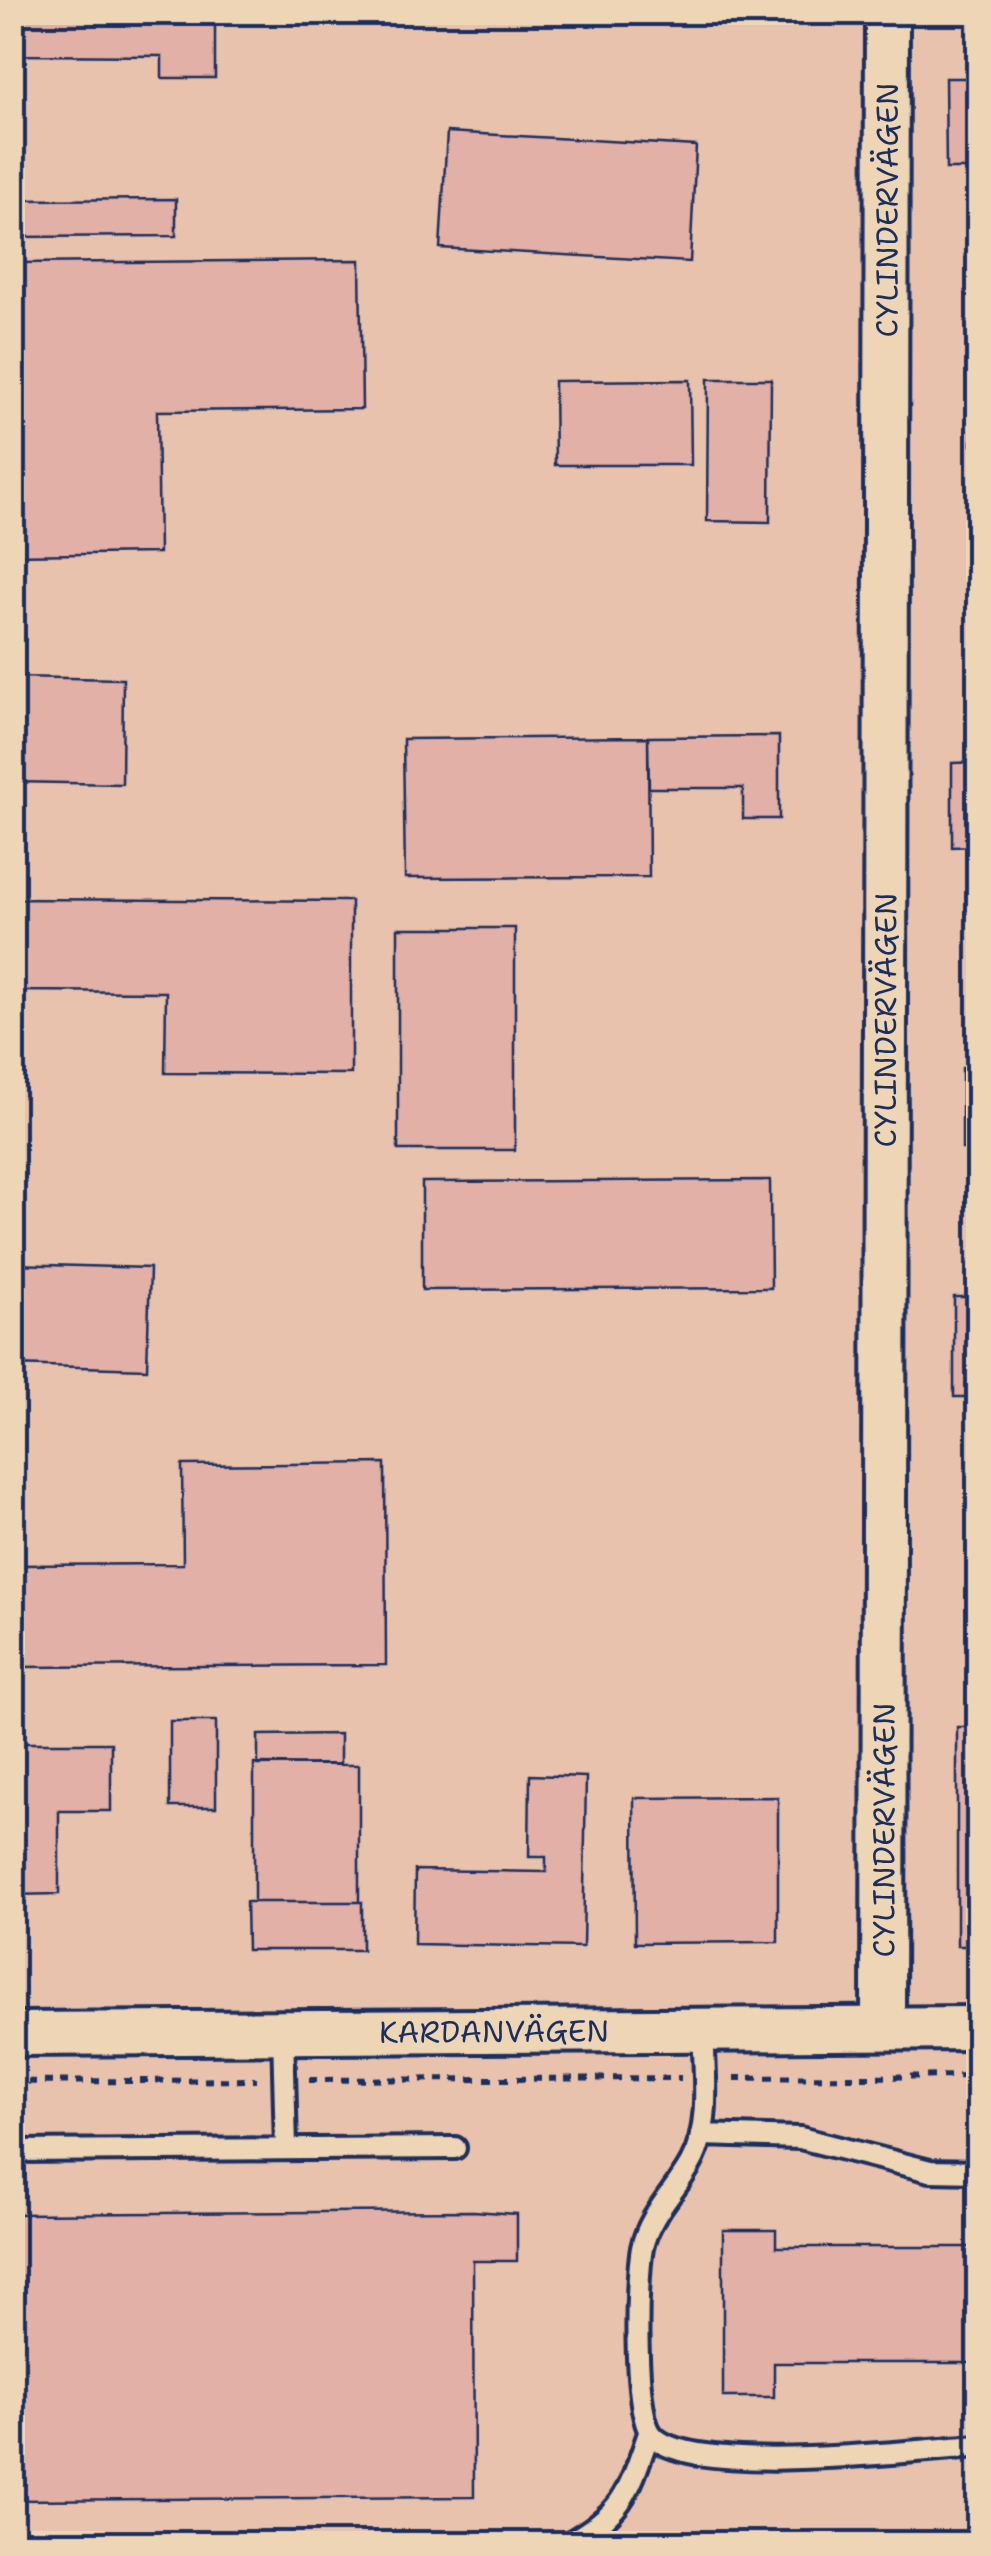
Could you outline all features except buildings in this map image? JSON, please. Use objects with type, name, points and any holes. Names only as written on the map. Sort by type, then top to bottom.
[{"type":"street","name":"CYLINDERVÄGEN","points":[[883,2028],[887,12]]},
{"type":"street","name":"KARDANVÄGEN","points":[[12,2034],[978,2028]]},
{"type":"lane","points":[[703,2029],[702,2135],[691,2163],[654,2217],[642,2247],[642,2406],[649,2432],[666,2448],[702,2457],[743,2459],[978,2446]]},
{"type":"lane","points":[[283,2032],[286,2149]]},
{"type":"lane","points":[[702,2135],[800,2138],[930,2171],[978,2172]]},
{"type":"lane","points":[[12,2151],[455,2148]]},
{"type":"lane","points":[[567,2544],[601,2526],[627,2498],[649,2432]]},
{"type":"path","points":[[12,2082],[978,2076]]},
{"type":"shaded area","points":[[13,13],[978,13],[978,2543],[13,2543]]}]
